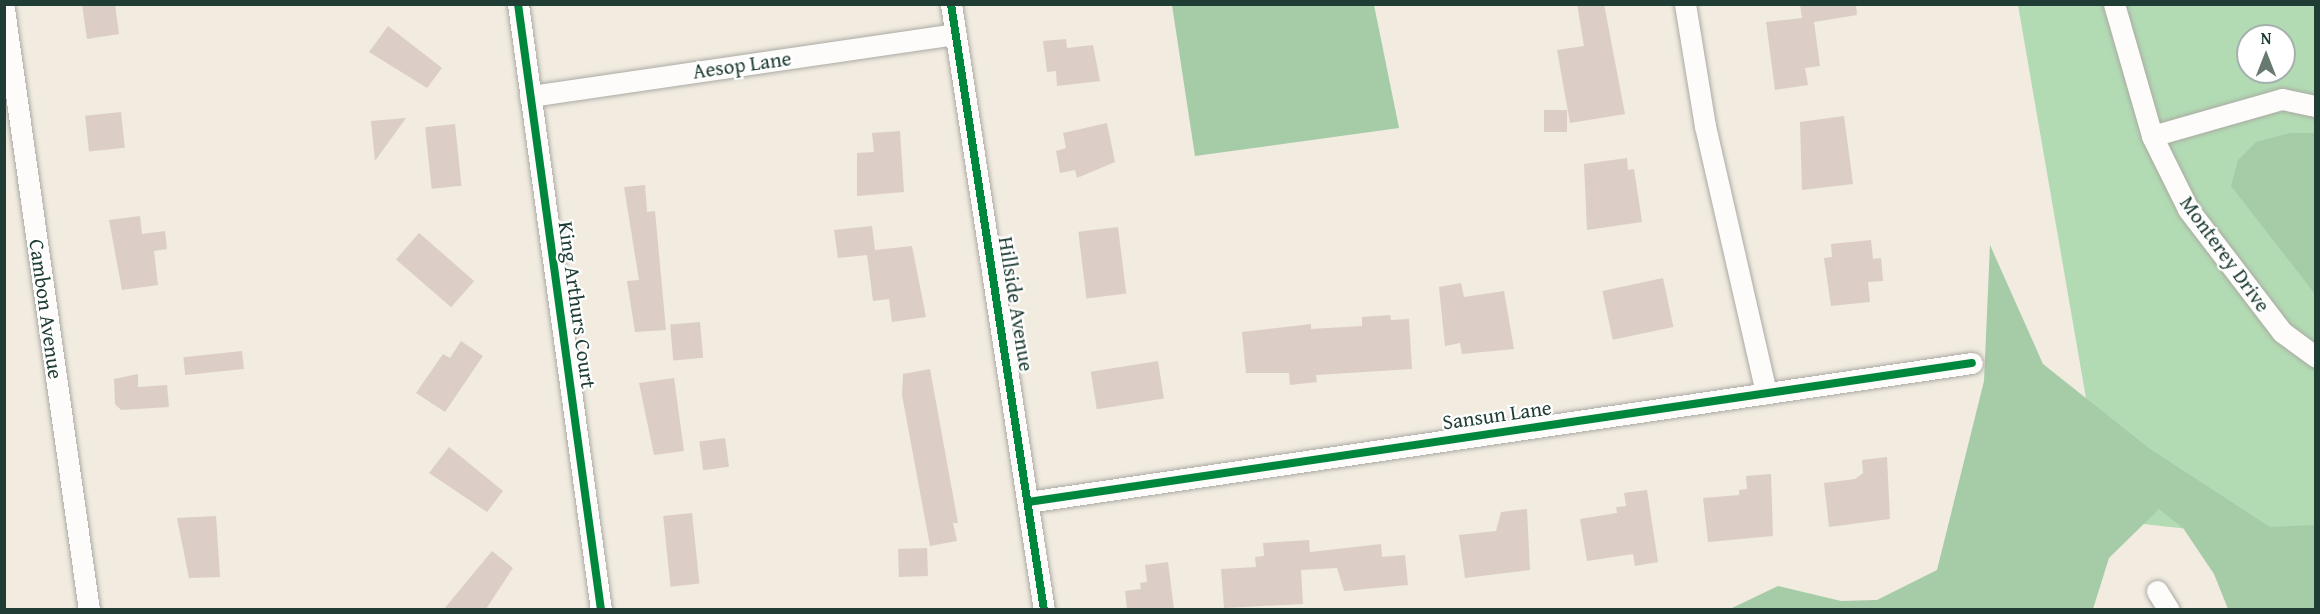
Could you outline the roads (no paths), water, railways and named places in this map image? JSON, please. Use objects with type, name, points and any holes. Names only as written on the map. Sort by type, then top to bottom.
[{"type":"street","name":"King Arthurs Court","points":[[518,4],[601,609]]},
{"type":"street","name":"Hillside Avenue","points":[[951,4],[1044,609]]},
{"type":"street","points":[[1685,4],[1705,126],[1766,393]]},
{"type":"street","name":"Monterey Drive","points":[[2114,4],[2152,136],[2188,209],[2282,332],[2316,357]]},
{"type":"street","name":"Cambon Avenue","points":[[4,9],[89,609]]},
{"type":"street","name":"Aesop Lane","points":[[530,96],[954,34]]},
{"type":"street","points":[[2152,136],[2282,99],[2316,106]]},
{"type":"street","name":"Sansun Lane","points":[[1028,502],[1972,363]]},
{"type":"street","points":[[2157,591],[2169,609]]}]
